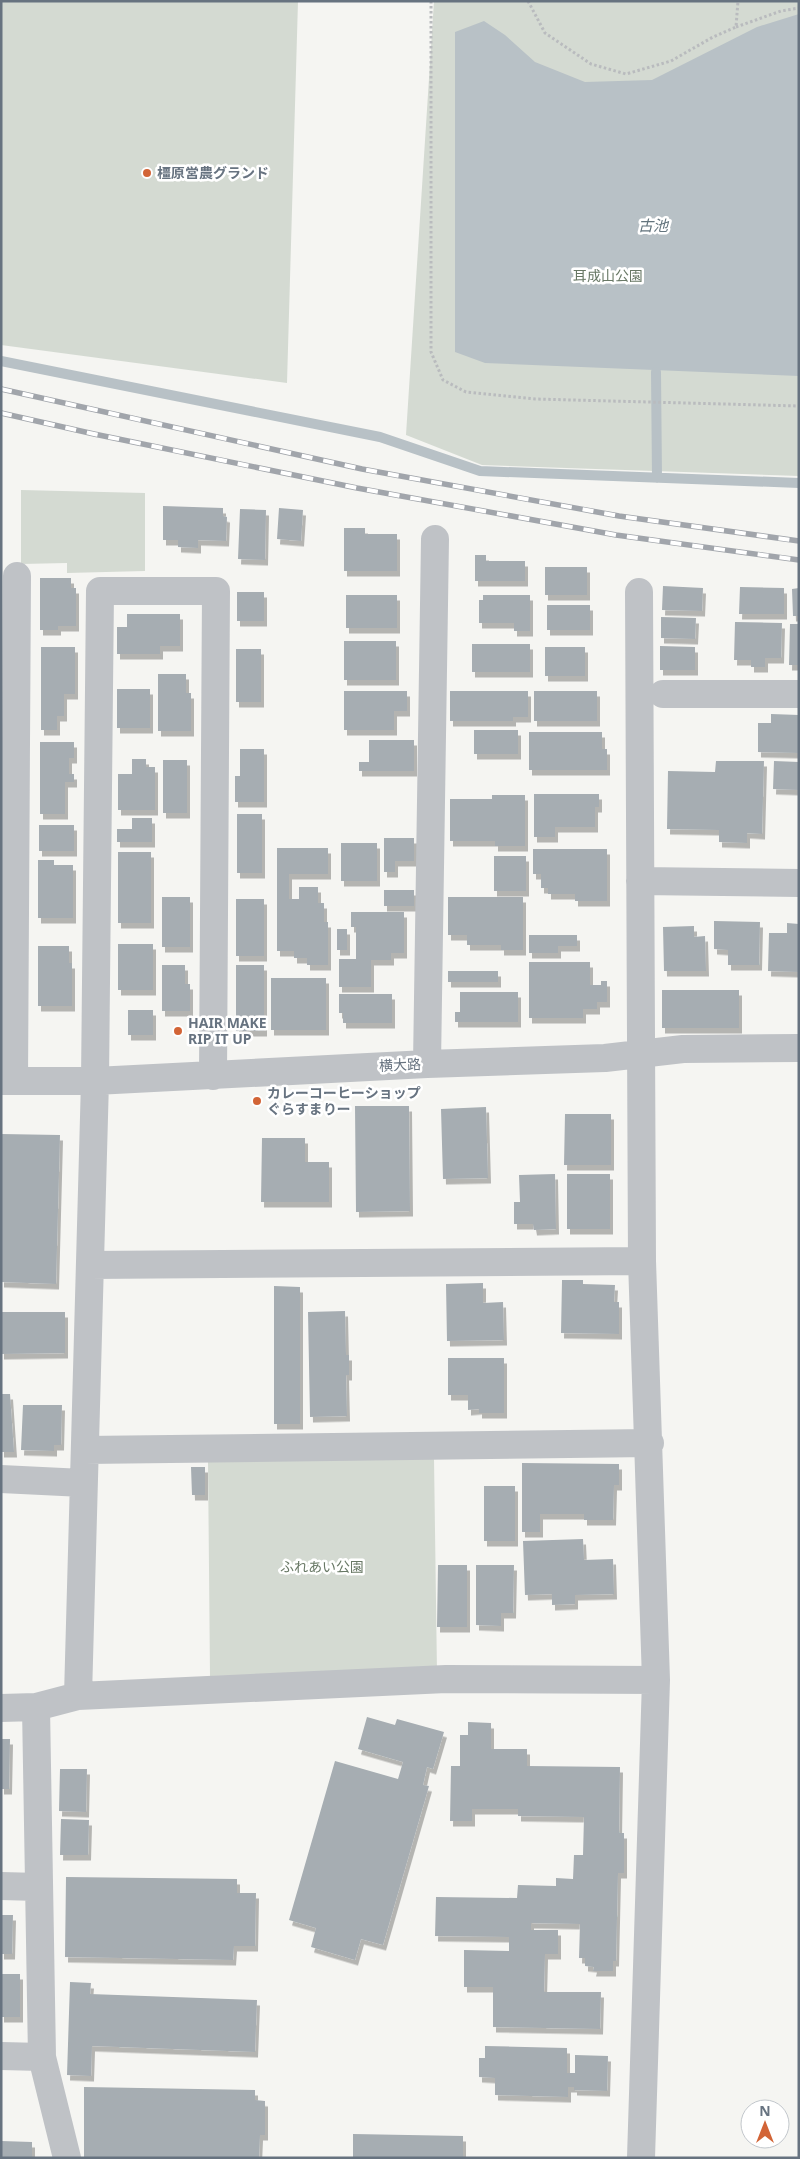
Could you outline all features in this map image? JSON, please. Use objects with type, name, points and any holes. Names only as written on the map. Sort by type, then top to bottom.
[{"type":"street","points":[[427,1064],[435,539]]},
{"type":"street","points":[[8,1081],[17,576]]},
{"type":"street","points":[[78,1696],[95,1081],[100,591],[216,591],[213,1076]]},
{"type":"street","points":[[639,592],[642,1261],[650,1443],[656,1680],[641,2158]]},
{"type":"street","points":[[663,694],[799,694]]},
{"type":"street","points":[[640,881],[799,882]]},
{"type":"street","name":"横大路","points":[[8,1081],[95,1081],[427,1064],[605,1058],[683,1049],[799,1048]]},
{"type":"street","points":[[90,1266],[642,1261]]},
{"type":"street","points":[[85,1450],[650,1443]]},
{"type":"street","points":[[1,1480],[84,1483]]},
{"type":"street","points":[[1,1708],[36,1708],[78,1696],[446,1679],[656,1680]]},
{"type":"street","points":[[36,1708],[42,2057],[67,2158]]},
{"type":"street","points":[[1,1886],[39,1887]]},
{"type":"street","points":[[1,2056],[42,2057]]},
{"type":"path","points":[[430,1],[431,352],[443,380],[466,392],[535,399],[799,406]]},
{"type":"path","points":[[528,1],[545,33],[591,64],[626,74],[671,61],[713,37],[736,27],[781,11],[799,8]]},
{"type":"path","points":[[736,27],[738,1]]},
{"type":"green space","name":"橿原営農グランド","points":[[1,1],[298,1],[287,383],[1,345]]},
{"type":"green space","name":"古池","points":[[434,1],[799,1],[799,476],[482,465],[406,435]]},
{"type":"green space","points":[[21,490],[145,493],[145,571],[67,573],[67,563],[21,564]]},
{"type":"green space","name":"ふれあい公園","points":[[434,1458],[437,1673],[210,1676],[208,1461]]},
{"type":"water","name":"古池","points":[[799,14],[799,376],[485,363],[455,352],[455,32],[484,21],[505,35],[535,62],[585,82],[652,80],[757,27]]},
{"type":"building","points":[[163,506],[223,508],[223,516],[227,517],[226,541],[198,540],[198,548],[178,547],[178,540],[163,540]]},
{"type":"building","points":[[279,508],[303,510],[301,541],[277,539]]},
{"type":"building","points":[[240,509],[266,510],[265,560],[238,559]]},
{"type":"building","points":[[344,528],[365,528],[365,534],[397,534],[397,571],[344,571]]},
{"type":"building","points":[[475,555],[486,555],[486,561],[525,561],[525,581],[475,581]]},
{"type":"building","points":[[545,567],[587,567],[587,595],[545,595]]},
{"type":"building","points":[[40,578],[71,578],[71,588],[76,588],[76,626],[58,626],[58,630],[40,630]]},
{"type":"building","points":[[663,586],[703,588],[702,611],[662,610]]},
{"type":"building","points":[[740,587],[784,588],[784,614],[739,614]]},
{"type":"building","points":[[799,588],[799,616],[793,616],[792,589]]},
{"type":"building","points":[[237,592],[264,592],[264,621],[237,621]]},
{"type":"building","points":[[346,595],[397,595],[397,628],[346,628]]},
{"type":"building","points":[[483,595],[530,595],[530,631],[514,631],[514,623],[479,623],[479,600],[483,600]]},
{"type":"building","points":[[547,605],[590,605],[590,630],[547,630]]},
{"type":"building","points":[[127,614],[180,614],[180,646],[160,646],[160,654],[117,654],[117,627],[127,627]]},
{"type":"building","points":[[661,617],[696,618],[695,639],[661,638]]},
{"type":"building","points":[[735,622],[782,623],[781,658],[765,658],[765,667],[751,667],[751,660],[734,660]]},
{"type":"building","points":[[790,624],[799,624],[799,665],[789,665]]},
{"type":"building","points":[[344,641],[396,641],[396,680],[344,680]]},
{"type":"building","points":[[472,644],[530,644],[530,672],[472,672]]},
{"type":"building","points":[[660,646],[695,647],[695,670],[660,670]]},
{"type":"building","points":[[41,647],[75,647],[75,694],[64,694],[64,716],[57,716],[57,730],[41,730]]},
{"type":"building","points":[[545,647],[585,647],[585,676],[545,676]]},
{"type":"building","points":[[236,649],[261,649],[261,702],[236,702]]},
{"type":"building","points":[[158,674],[186,674],[186,693],[191,693],[191,731],[158,731]]},
{"type":"building","points":[[117,689],[150,689],[150,728],[117,728]]},
{"type":"building","points":[[344,691],[407,691],[407,711],[394,711],[394,730],[344,730]]},
{"type":"building","points":[[450,691],[528,691],[528,717],[513,717],[513,721],[450,721]]},
{"type":"building","points":[[534,691],[597,691],[597,721],[534,721]]},
{"type":"building","points":[[771,714],[799,715],[799,753],[758,752],[758,723],[771,723]]},
{"type":"building","points":[[474,730],[518,730],[518,754],[474,754]]},
{"type":"building","points":[[529,732],[602,732],[602,749],[607,749],[607,770],[529,770]]},
{"type":"building","points":[[369,740],[414,740],[414,771],[359,771],[359,762],[369,762]]},
{"type":"building","points":[[40,742],[74,742],[74,758],[69,758],[69,774],[74,774],[74,782],[65,782],[65,814],[40,814]]},
{"type":"building","points":[[240,749],[264,749],[264,802],[235,802],[235,776],[240,776]]},
{"type":"building","points":[[132,759],[146,759],[146,767],[155,767],[155,810],[118,810],[118,774],[132,774]]},
{"type":"building","points":[[163,760],[187,760],[187,813],[163,813]]},
{"type":"building","points":[[716,761],[764,761],[762,834],[747,833],[747,843],[719,842],[719,830],[667,829],[668,771],[715,772]]},
{"type":"building","points":[[774,761],[799,762],[799,790],[773,789]]},
{"type":"building","points":[[534,794],[599,794],[599,807],[595,807],[595,827],[555,827],[555,837],[534,837]]},
{"type":"building","points":[[492,795],[525,795],[525,846],[495,846],[495,841],[450,841],[450,799],[492,799]]},
{"type":"building","points":[[237,814],[262,814],[262,873],[237,873]]},
{"type":"building","points":[[132,818],[152,818],[152,842],[117,842],[117,829],[132,829]]},
{"type":"building","points":[[39,825],[74,825],[74,851],[39,851]]},
{"type":"building","points":[[384,838],[414,838],[414,861],[395,861],[395,872],[384,872]]},
{"type":"building","points":[[341,843],[377,843],[377,881],[341,881]]},
{"type":"building","points":[[277,848],[328,848],[328,874],[289,874],[289,899],[299,899],[299,887],[318,887],[318,903],[324,903],[324,922],[328,922],[328,965],[307,965],[307,958],[294,958],[294,951],[277,951]]},
{"type":"building","points":[[533,849],[607,849],[607,901],[575,901],[575,894],[548,894],[548,888],[541,888],[541,874],[533,874]]},
{"type":"building","points":[[118,852],[151,852],[151,923],[118,923]]},
{"type":"building","points":[[494,856],[526,856],[526,891],[494,891]]},
{"type":"building","points":[[38,860],[54,860],[54,865],[73,865],[73,918],[38,918]]},
{"type":"building","points":[[384,890],[414,890],[414,906],[384,906]]},
{"type":"building","points":[[162,897],[190,897],[190,947],[162,947]]},
{"type":"building","points":[[448,897],[523,897],[523,950],[501,950],[501,945],[467,945],[467,935],[448,935]]},
{"type":"building","points":[[236,899],[264,899],[264,956],[236,956]]},
{"type":"building","points":[[351,912],[404,912],[404,953],[391,953],[391,960],[371,960],[371,987],[339,987],[339,959],[356,959],[356,927],[351,927]]},
{"type":"building","points":[[714,921],[760,922],[759,965],[728,965],[728,950],[714,949]]},
{"type":"building","points":[[787,923],[799,924],[799,972],[768,971],[769,933],[787,933]]},
{"type":"building","points":[[694,926],[694,937],[705,936],[706,971],[664,971],[663,927]]},
{"type":"building","points":[[337,929],[347,929],[347,950],[337,950]]},
{"type":"building","points":[[529,935],[577,935],[577,946],[558,946],[558,953],[529,953]]},
{"type":"building","points":[[118,944],[153,944],[153,990],[118,990]]},
{"type":"building","points":[[38,946],[69,946],[69,963],[72,963],[72,1006],[38,1006]]},
{"type":"building","points":[[529,962],[590,962],[590,985],[601,985],[601,981],[607,981],[607,1002],[597,1002],[597,1009],[583,1009],[583,1018],[529,1018]]},
{"type":"building","points":[[162,965],[185,965],[185,984],[190,984],[190,1011],[162,1011]]},
{"type":"building","points":[[236,965],[264,965],[264,1031],[236,1031]]},
{"type":"building","points":[[448,971],[498,971],[498,982],[448,982]]},
{"type":"building","points":[[271,978],[326,978],[326,1030],[271,1030]]},
{"type":"building","points":[[662,990],[739,990],[739,1028],[662,1028]]},
{"type":"building","points":[[460,992],[518,992],[518,1022],[455,1022],[455,1012],[460,1012]]},
{"type":"building","points":[[339,994],[392,994],[392,1023],[343,1023],[343,1013],[339,1013]]},
{"type":"building","points":[[128,1010],[153,1010],[153,1035],[128,1035]]},
{"type":"building","points":[[355,1106],[409,1106],[410,1211],[356,1212]]},
{"type":"building","points":[[486,1107],[488,1178],[443,1179],[441,1109]]},
{"type":"building","points":[[565,1114],[611,1114],[611,1165],[564,1165]]},
{"type":"building","points":[[1,1134],[60,1135],[56,1284],[1,1282]]},
{"type":"building","points":[[262,1138],[305,1138],[305,1162],[329,1162],[329,1202],[261,1202]]},
{"type":"building","points":[[555,1174],[556,1229],[534,1230],[533,1224],[514,1224],[514,1202],[520,1202],[519,1175]]},
{"type":"building","points":[[567,1174],[610,1174],[610,1229],[567,1229]]},
{"type":"building","points":[[562,1280],[583,1280],[583,1284],[615,1285],[614,1302],[619,1302],[619,1334],[561,1333]]},
{"type":"building","points":[[483,1283],[483,1303],[503,1302],[504,1340],[447,1341],[446,1284]]},
{"type":"building","points":[[274,1286],[300,1287],[300,1424],[274,1424]]},
{"type":"building","points":[[345,1311],[346,1355],[349,1355],[349,1375],[346,1375],[347,1416],[310,1417],[308,1312]]},
{"type":"building","points":[[1,1312],[65,1312],[65,1353],[1,1354]]},
{"type":"building","points":[[448,1358],[504,1358],[504,1413],[479,1413],[479,1409],[468,1410],[468,1395],[448,1395]]},
{"type":"building","points":[[1,1394],[10,1394],[14,1452],[1,1452]]},
{"type":"building","points":[[23,1405],[62,1405],[61,1445],[54,1445],[54,1451],[21,1450]]},
{"type":"building","points":[[522,1463],[619,1464],[619,1485],[614,1485],[613,1520],[584,1520],[584,1514],[540,1514],[540,1532],[522,1532]]},
{"type":"building","points":[[191,1467],[205,1467],[205,1495],[192,1495]]},
{"type":"building","points":[[484,1486],[515,1486],[515,1541],[484,1541]]},
{"type":"building","points":[[583,1539],[584,1560],[613,1559],[614,1594],[575,1595],[575,1604],[552,1605],[552,1594],[525,1595],[523,1541]]},
{"type":"building","points":[[438,1565],[467,1565],[467,1627],[437,1627]]},
{"type":"building","points":[[476,1565],[514,1565],[513,1613],[501,1613],[501,1626],[476,1625]]},
{"type":"building","points":[[367,1717],[395,1725],[397,1719],[444,1732],[433,1769],[427,1767],[423,1785],[429,1786],[383,1945],[361,1939],[355,1960],[311,1947],[316,1928],[289,1920],[335,1761],[398,1779],[403,1762],[358,1749]]},
{"type":"building","points":[[468,1722],[491,1723],[491,1749],[527,1749],[527,1766],[620,1767],[619,1833],[624,1833],[624,1873],[618,1873],[616,1961],[613,1961],[613,1971],[593,1971],[594,1967],[585,1966],[585,1958],[579,1958],[580,1924],[531,1923],[531,1930],[558,1930],[558,1954],[545,1954],[544,1992],[601,1992],[600,2029],[493,2027],[493,1987],[464,1987],[464,1950],[509,1951],[509,1937],[435,1936],[436,1897],[517,1898],[518,1885],[556,1886],[556,1878],[573,1879],[574,1855],[583,1855],[584,1817],[518,1816],[518,1809],[472,1809],[472,1821],[450,1821],[451,1766],[460,1766],[460,1735],[468,1735]]},
{"type":"building","points":[[1,1739],[10,1739],[9,1789],[1,1789]]},
{"type":"building","points":[[60,1769],[87,1769],[86,1812],[59,1811]]},
{"type":"building","points":[[61,1819],[89,1820],[88,1855],[60,1855]]},
{"type":"building","points":[[66,1877],[237,1879],[237,1893],[256,1893],[255,1946],[234,1946],[233,1960],[65,1957]]},
{"type":"building","points":[[1,1915],[13,1915],[12,1954],[1,1954]]},
{"type":"building","points":[[1,1974],[20,1974],[20,2017],[1,2017]]},
{"type":"building","points":[[70,1982],[91,1983],[90,1994],[257,2000],[255,2052],[92,2046],[91,2076],[67,2075]]},
{"type":"building","points":[[485,2046],[567,2048],[567,2073],[575,2073],[575,2055],[608,2056],[607,2091],[574,2090],[574,2087],[568,2087],[568,2097],[495,2095],[495,2078],[479,2077],[479,2058],[485,2058]]},
{"type":"building","points":[[84,2087],[255,2090],[255,2100],[265,2101],[265,2135],[260,2135],[259,2158],[84,2158]]},
{"type":"building","points":[[353,2134],[463,2136],[463,2158],[353,2158]]},
{"type":"building","points":[[1,2141],[32,2142],[32,2158],[1,2158]]},
{"type":"waterway","points":[[1,361],[380,437],[480,471],[799,483]]},
{"type":"waterway","points":[[656,372],[657,478]]},
{"type":"railway","points":[[1,389],[362,469],[619,516],[799,541]]},
{"type":"railway","points":[[1,413],[357,488],[616,535],[799,560]]},
{"type":"place","name":"橿原営農グランド","points":[[147,173]]},
{"type":"place","name":"HAIR MAKE RIP IT UP","points":[[178,1031]]},
{"type":"place","name":"カレーコーヒーショップ ぐらすまりー","points":[[257,1101]]},
{"type":"park label","name":"耳成山公園","points":[[608,276]]}]
